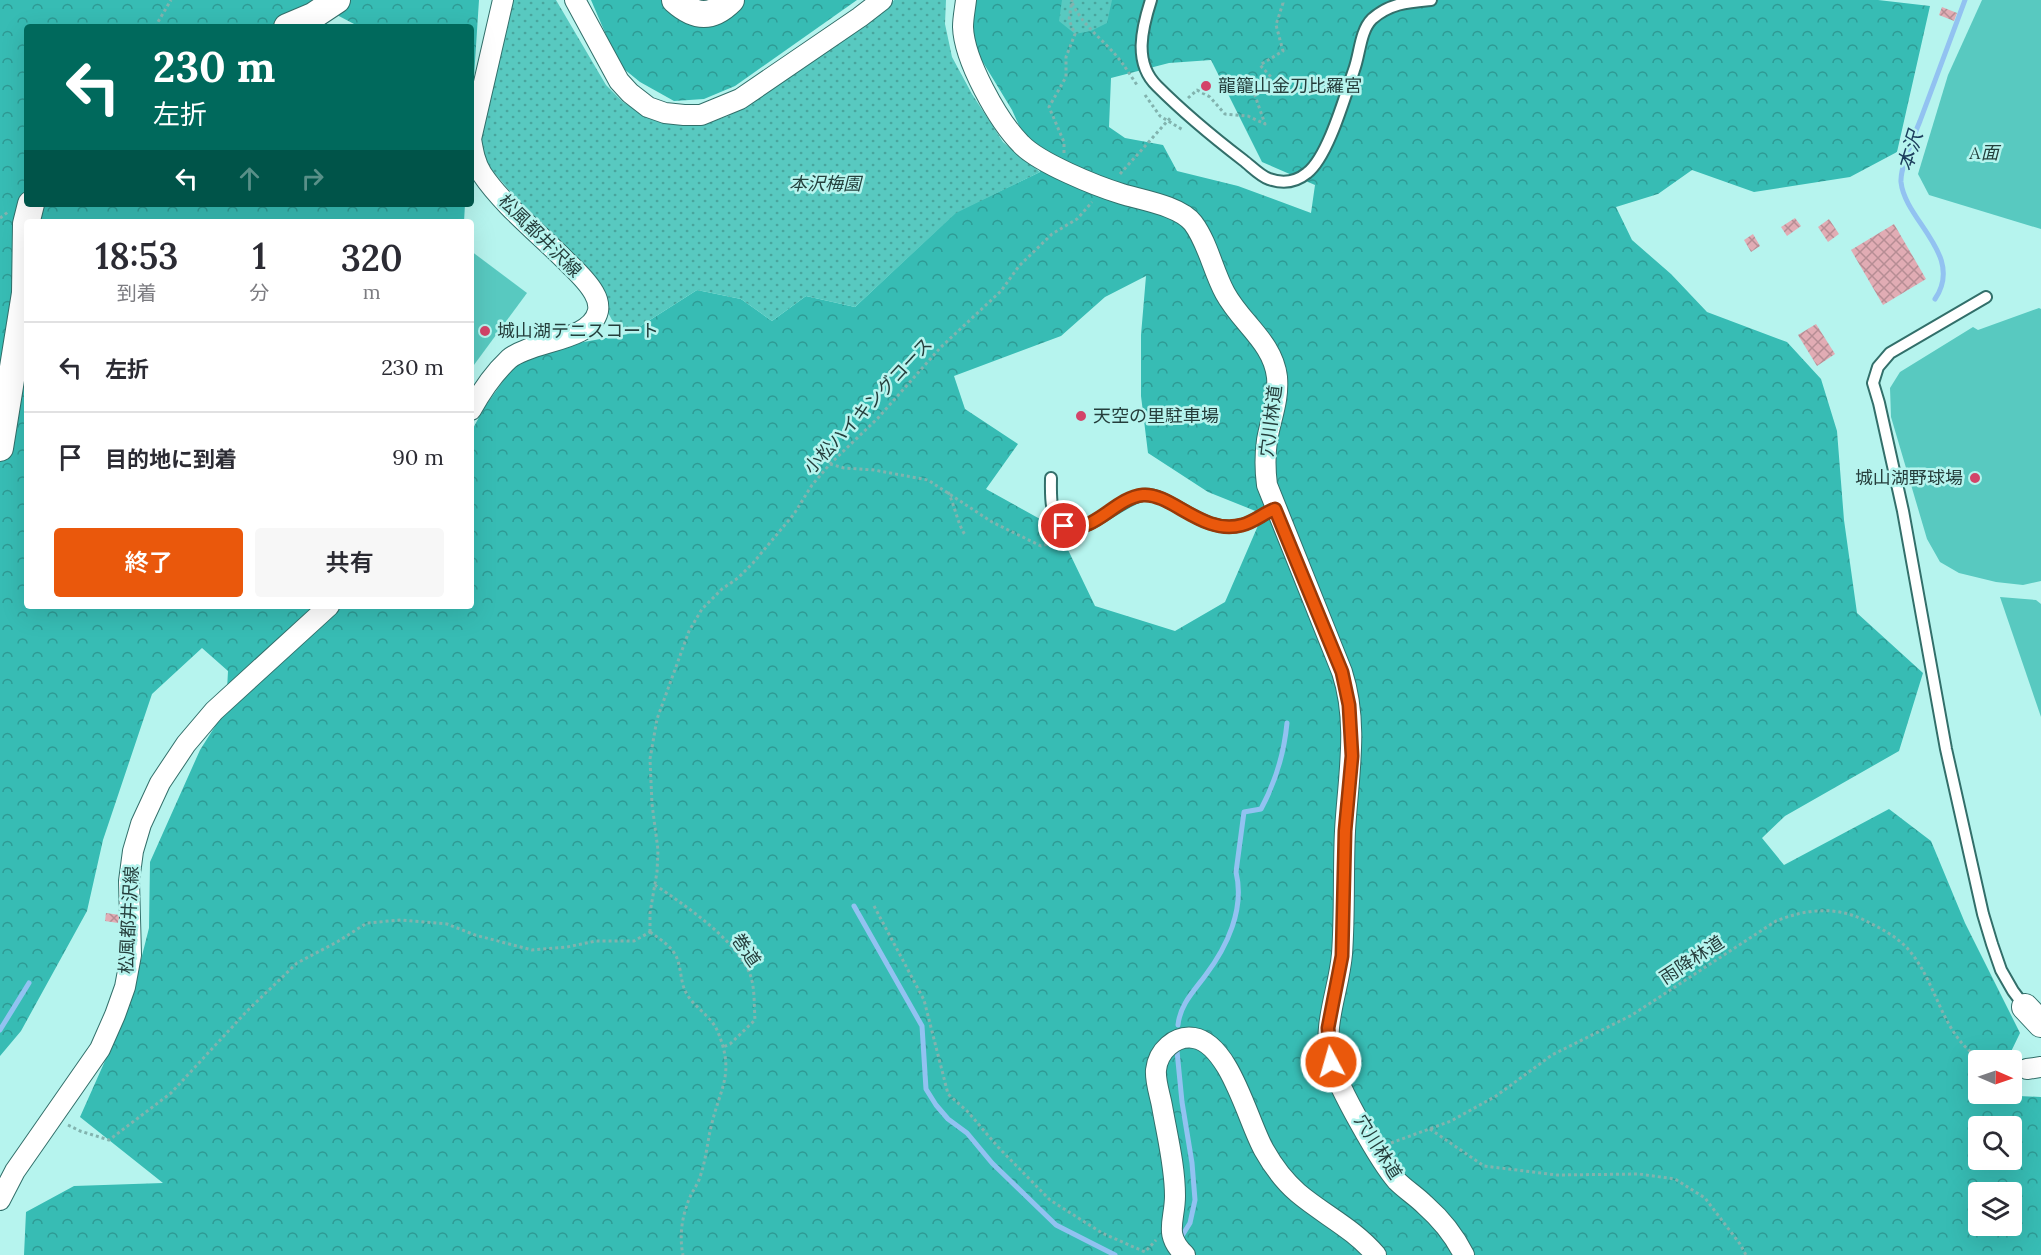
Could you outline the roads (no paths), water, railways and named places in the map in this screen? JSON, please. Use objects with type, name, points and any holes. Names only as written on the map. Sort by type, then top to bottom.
[{"type":"street","points":[[293,24],[319,13],[338,0]]},
{"type":"street","name":"松風都井沢線","points":[[474,126],[503,0]]},
{"type":"street","points":[[575,0],[619,81],[630,93],[648,107],[684,115],[701,115],[740,99],[882,0]]},
{"type":"street","points":[[675,0],[690,12],[709,14],[723,8],[731,0]]},
{"type":"street","name":"穴川林道","points":[[966,0],[963,27],[970,63],[1008,129],[1033,154],[1064,170],[1108,189],[1172,209],[1192,222],[1225,294],[1264,344],[1275,365],[1277,399],[1265,458],[1268,485],[1275,509],[1342,672],[1349,705],[1352,756],[1345,831],[1342,956],[1328,1028],[1331,1062],[1375,1148],[1397,1181],[1446,1225],[1464,1255]]},
{"type":"street","name":"松風都井沢線","points":[[474,153],[481,172],[495,190],[579,275],[594,293],[599,307],[596,317],[587,328],[510,358],[474,406]]},
{"type":"street","points":[[0,448],[24,299]]},
{"type":"street","name":"松風都井沢線","points":[[0,1200],[15,1171],[100,1049],[125,987],[131,955],[129,880],[133,851],[141,824],[160,783],[186,744],[214,711],[326,609]]},
{"type":"street","points":[[1185,1255],[1178,1249],[1172,1237],[1171,1224],[1175,1198],[1173,1173],[1156,1069],[1164,1049],[1183,1038],[1205,1042],[1216,1050],[1225,1063],[1263,1148],[1279,1173],[1297,1193],[1358,1236],[1376,1255]]},
{"type":"lane","points":[[1151,0],[1144,21],[1141,46],[1148,74],[1153,82],[1179,108],[1267,179],[1289,183],[1308,173],[1329,143],[1363,36],[1370,21],[1387,8],[1405,2],[1431,0]]},
{"type":"lane","points":[[1986,297],[1890,353],[1878,368],[1873,383],[1902,511],[1946,749],[1983,914],[2001,970],[2013,991],[2033,1015]]},
{"type":"lane","points":[[1051,478],[1052,506],[1057,517],[1065,526],[1074,529],[1086,526],[1126,501],[1142,495],[1156,496],[1199,520],[1228,527],[1243,525],[1275,509]]},
{"type":"waterway","name":"本沢","points":[[1935,299],[1942,283],[1943,268],[1931,239],[1905,196],[1901,176],[1908,151],[1965,0]]},
{"type":"waterway","points":[[1178,1025],[1184,1005],[1213,965],[1232,927],[1238,900],[1236,872],[1244,812],[1261,809],[1266,799],[1284,746],[1287,723]]},
{"type":"waterway","points":[[854,906],[922,1026],[926,1089],[936,1105],[948,1119],[967,1133],[992,1163],[1056,1225],[1115,1255]]},
{"type":"waterway","points":[[0,1030],[29,983]]},
{"type":"waterway","points":[[1177,1051],[1195,1200],[1190,1223],[1180,1239]]},
{"type":"place","name":"龍籠山金刀比羅宮","points":[[1206,86]]},
{"type":"place","name":"城山湖テニスコート","points":[[485,331]]},
{"type":"place","name":"天空の里駐車場","points":[[1081,416]]},
{"type":"place","name":"城山湖野球場","points":[[1975,478]]},
{"type":"park label","name":"A面","points":[[1984,153]]},
{"type":"park label","name":"本沢梅園","points":[[825,184]]}]
